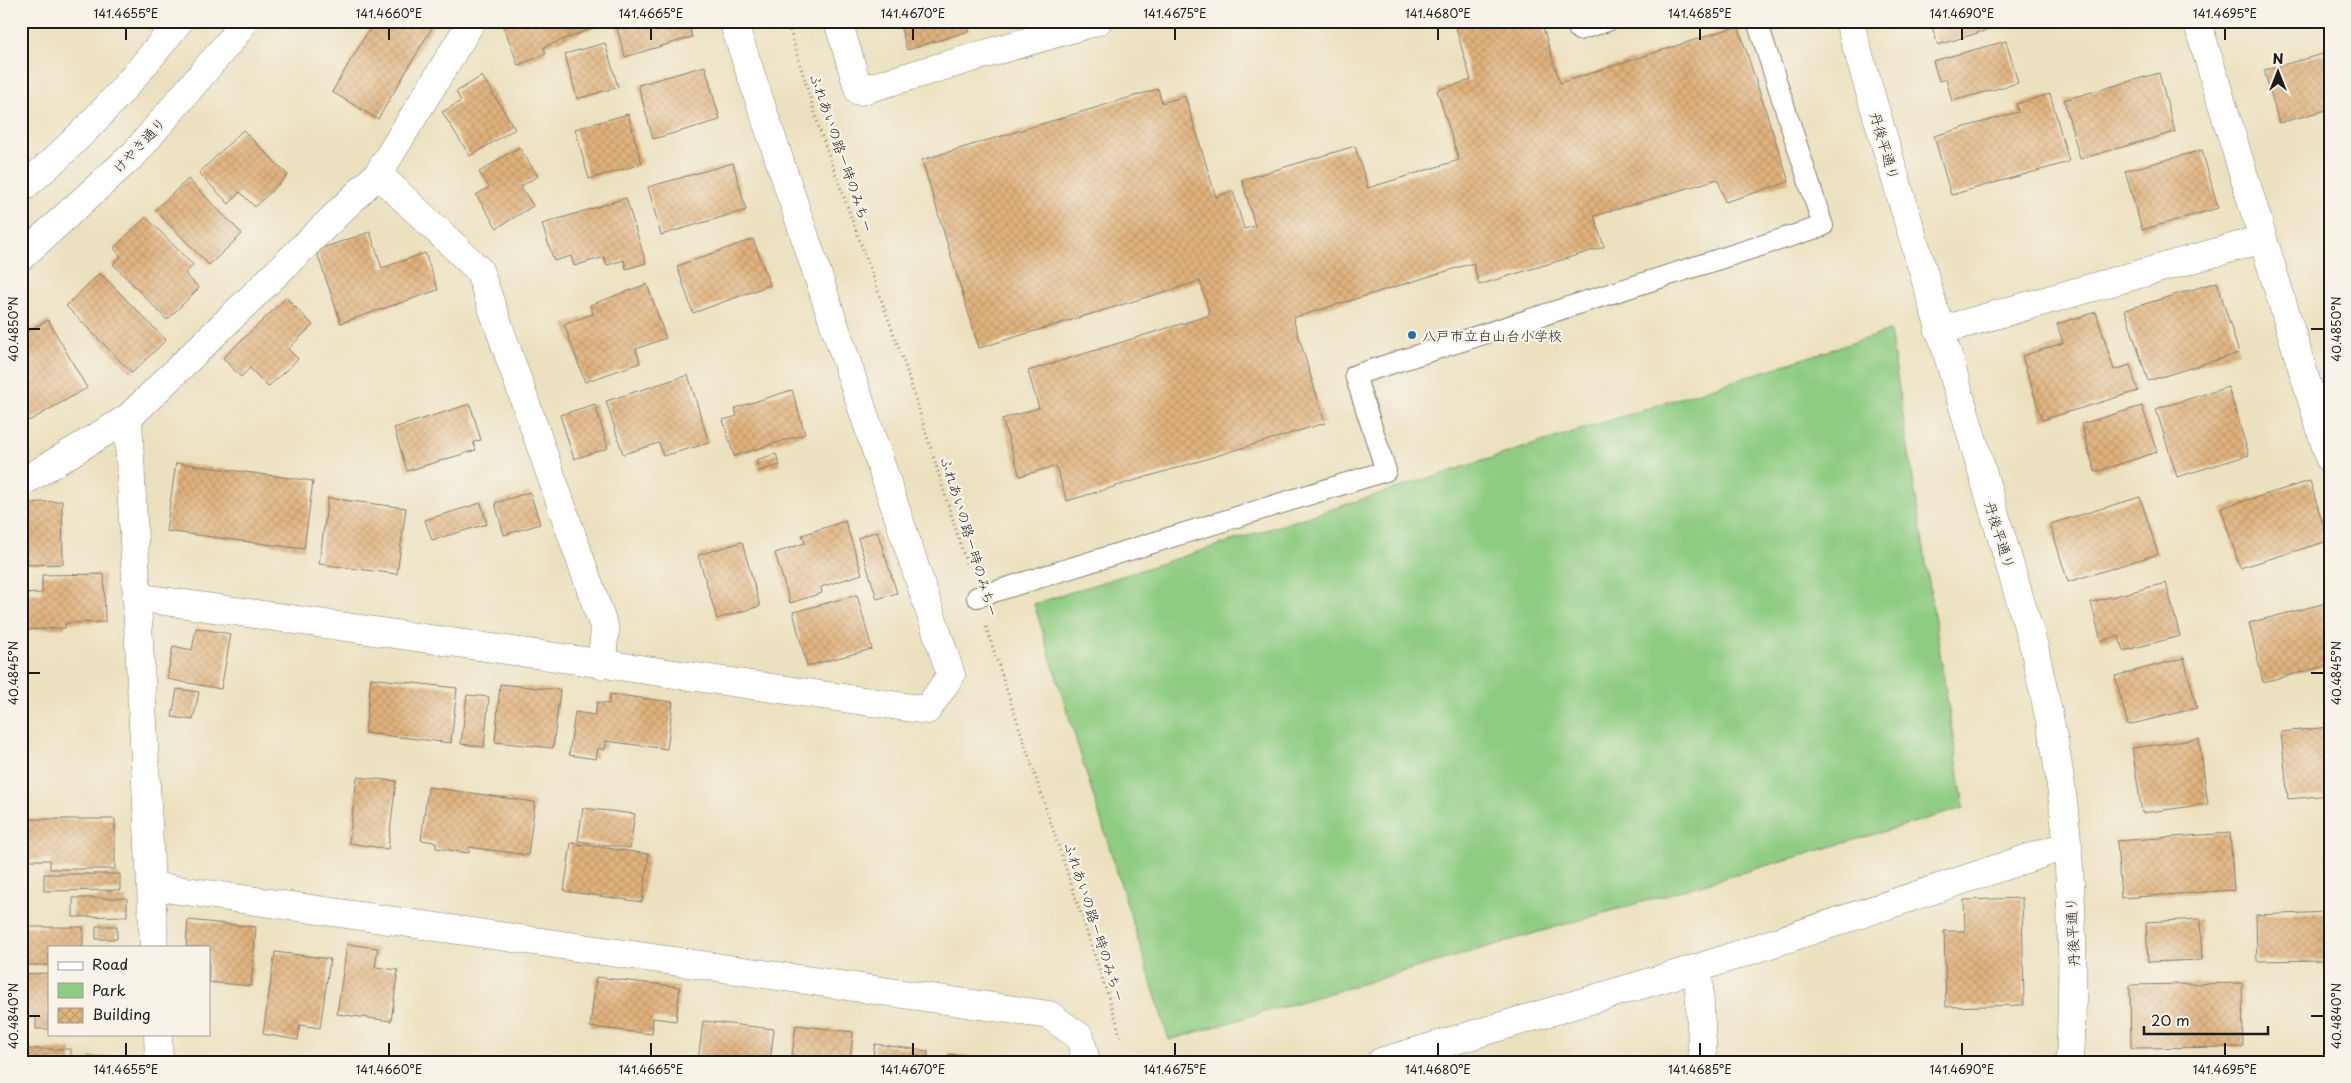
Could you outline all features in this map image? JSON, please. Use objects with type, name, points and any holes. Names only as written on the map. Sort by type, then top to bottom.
[{"type":"street","points":[[21,188],[56,161],[142,70],[179,21]]},
{"type":"street","name":"けやき通り","points":[[21,257],[135,154],[235,35],[244,21]]},
{"type":"street","points":[[21,483],[128,418],[378,174],[472,21]]},
{"type":"street","points":[[136,597],[601,665],[927,710],[952,675],[733,21]]},
{"type":"street","points":[[838,21],[859,91],[1098,21]]},
{"type":"street","name":"丹後平通り","points":[[1849,21],[1939,332],[2034,647],[2055,748],[2068,845],[2074,980],[2070,1062]]},
{"type":"street","points":[[2197,21],[2330,460]]},
{"type":"street","points":[[378,174],[479,270],[605,630],[601,665]]},
{"type":"street","points":[[1939,332],[2263,239]]},
{"type":"street","points":[[128,418],[154,946]]},
{"type":"street","points":[[1381,1062],[1698,968],[2068,845]]},
{"type":"street","points":[[152,886],[1049,1015],[1080,1037],[1086,1062]]},
{"type":"street","points":[[1698,968],[1703,1062]]},
{"type":"street","points":[[158,1036],[160,1062]]},
{"type":"lane","points":[[1579,30],[1608,21]]},
{"type":"lane","points":[[977,597],[1386,471],[1355,375],[1823,226],[1757,21]]},
{"type":"path","name":"ふれあいの路－時のみち－","points":[[787,21],[821,134],[905,365],[977,597],[1117,1023],[1121,1042]]},
{"type":"green space","points":[[1890,331],[1964,808],[1169,1040],[1034,604]]},
{"type":"building","points":[[374,21],[436,21],[378,119],[332,92]]},
{"type":"building","points":[[502,21],[590,21],[593,28],[544,47],[546,54],[518,65]]},
{"type":"building","points":[[615,21],[688,21],[692,37],[625,57]]},
{"type":"building","points":[[899,21],[966,21],[969,31],[907,50]]},
{"type":"building","points":[[1454,21],[1541,21],[1560,83],[1738,26],[1789,182],[1725,202],[1718,179],[1594,216],[1604,247],[1479,285],[1473,263],[1293,318],[1325,423],[1067,501],[1056,466],[1020,476],[1002,419],[1039,408],[1028,371],[1210,315],[1200,281],[979,348],[922,160],[1158,89],[1162,103],[1185,96],[1216,197],[1233,191],[1244,229],[1255,226],[1242,180],[1355,146],[1368,188],[1459,160],[1437,90],[1471,80]]},
{"type":"building","points":[[1930,21],[2014,21],[2014,22],[1938,45]]},
{"type":"building","points":[[2006,41],[2018,83],[1952,101],[1946,79],[1939,81],[1933,61]]},
{"type":"building","points":[[605,43],[618,87],[577,99],[565,54]]},
{"type":"building","points":[[2330,52],[2330,109],[2279,123],[2264,70]]},
{"type":"building","points":[[705,66],[720,120],[653,139],[638,85]]},
{"type":"building","points":[[2159,73],[2175,132],[2080,159],[2064,100]]},
{"type":"building","points":[[482,76],[515,129],[470,156],[442,112],[461,101],[456,92]]},
{"type":"building","points":[[2050,94],[2069,162],[1951,195],[1934,136],[2018,112],[2016,104]]},
{"type":"building","points":[[628,114],[642,164],[589,179],[575,129]]},
{"type":"building","points":[[243,130],[288,175],[255,207],[240,192],[229,204],[199,173]]},
{"type":"building","points":[[519,147],[538,176],[521,186],[533,206],[497,228],[476,195],[489,187],[479,172]]},
{"type":"building","points":[[2202,150],[2218,208],[2142,230],[2125,171]]},
{"type":"building","points":[[733,163],[746,210],[661,235],[648,187]]},
{"type":"building","points":[[188,179],[242,234],[209,265],[155,210]]},
{"type":"building","points":[[626,198],[646,263],[626,269],[624,260],[607,265],[604,257],[574,266],[571,256],[554,261],[542,224]]},
{"type":"building","points":[[146,217],[193,265],[185,274],[199,288],[167,320],[113,264],[121,256],[114,248]]},
{"type":"building","points":[[370,232],[382,268],[425,253],[438,290],[341,323],[316,250]]},
{"type":"building","points":[[753,239],[770,285],[693,313],[677,266]]},
{"type":"building","points":[[100,273],[166,340],[132,373],[66,306]]},
{"type":"building","points":[[2217,282],[2239,353],[2148,381],[2125,310]]},
{"type":"building","points":[[647,284],[666,338],[636,349],[640,363],[585,382],[564,324],[593,314],[590,305]]},
{"type":"building","points":[[286,298],[313,325],[288,349],[298,359],[268,387],[250,368],[241,377],[223,358]]},
{"type":"building","points":[[2096,312],[2114,370],[2130,365],[2138,391],[2042,420],[2022,356],[2063,343],[2057,324]]},
{"type":"building","points":[[48,320],[87,388],[29,421],[21,408],[21,335]]},
{"type":"building","points":[[688,375],[709,443],[663,456],[659,443],[623,454],[606,401]]},
{"type":"building","points":[[2228,387],[2249,455],[2177,477],[2156,409]]},
{"type":"building","points":[[792,390],[805,434],[734,456],[723,420],[737,416],[735,408]]},
{"type":"building","points":[[470,404],[481,440],[473,442],[476,450],[407,471],[394,428]]},
{"type":"building","points":[[595,404],[608,448],[574,459],[560,415]]},
{"type":"building","points":[[2142,406],[2157,452],[2095,472],[2081,424]]},
{"type":"building","points":[[776,454],[780,465],[759,471],[756,460]]},
{"type":"building","points":[[176,463],[313,481],[304,549],[166,531]]},
{"type":"building","points":[[2310,481],[2328,541],[2240,568],[2221,508]]},
{"type":"building","points":[[530,492],[540,524],[504,535],[495,503]]},
{"type":"building","points":[[2140,497],[2158,554],[2068,582],[2050,524]]},
{"type":"building","points":[[328,498],[406,508],[397,574],[319,564]]},
{"type":"building","points":[[62,501],[63,564],[28,565],[26,503]]},
{"type":"building","points":[[481,503],[487,524],[432,540],[425,520]]},
{"type":"building","points":[[845,521],[862,574],[821,587],[822,593],[790,603],[775,553],[805,543],[802,535]]},
{"type":"building","points":[[877,531],[897,593],[877,599],[858,538]]},
{"type":"building","points":[[742,542],[760,606],[717,619],[698,555]]},
{"type":"building","points":[[104,574],[105,622],[65,623],[65,628],[22,630],[21,594],[42,593],[42,575]]},
{"type":"building","points":[[2166,583],[2180,636],[2123,651],[2119,636],[2101,641],[2091,602]]},
{"type":"building","points":[[857,595],[872,649],[807,666],[793,612]]},
{"type":"building","points":[[2330,602],[2330,665],[2263,682],[2249,623]]},
{"type":"building","points":[[196,628],[231,634],[221,689],[167,679],[173,646],[192,650]]},
{"type":"building","points":[[2184,658],[2197,708],[2128,725],[2115,676]]},
{"type":"building","points":[[371,678],[457,688],[451,743],[365,733]]},
{"type":"building","points":[[500,684],[560,690],[553,748],[495,742]]},
{"type":"building","points":[[177,689],[199,692],[193,720],[172,717]]},
{"type":"building","points":[[610,694],[673,702],[667,749],[606,741],[605,750],[598,748],[596,759],[569,755],[575,712],[595,715],[597,702],[609,704]]},
{"type":"building","points":[[467,695],[489,697],[484,747],[461,744]]},
{"type":"building","points":[[2330,727],[2330,795],[2288,799],[2281,732]]},
{"type":"building","points":[[2199,739],[2208,804],[2142,813],[2132,748]]},
{"type":"building","points":[[357,777],[396,781],[388,849],[349,843]]},
{"type":"building","points":[[428,787],[535,802],[528,855],[469,847],[469,853],[436,848],[436,842],[421,840]]},
{"type":"building","points":[[583,808],[635,814],[630,848],[578,841]]},
{"type":"building","points":[[21,819],[115,819],[115,869],[50,869],[50,860],[21,860]]},
{"type":"building","points":[[2230,833],[2234,890],[2121,898],[2117,841]]},
{"type":"building","points":[[571,843],[649,854],[642,902],[564,891]]},
{"type":"building","points":[[44,874],[120,874],[120,890],[44,891]]},
{"type":"building","points":[[73,898],[127,898],[127,916],[73,917]]},
{"type":"building","points":[[2022,898],[2024,1005],[1946,1007],[1944,931],[1965,931],[1964,900]]},
{"type":"building","points":[[2330,912],[2330,943],[2324,944],[2325,960],[2257,961],[2256,915]]},
{"type":"building","points":[[2200,919],[2202,960],[2148,962],[2146,922]]},
{"type":"building","points":[[188,920],[256,927],[251,986],[210,982],[210,946],[186,946]]},
{"type":"building","points":[[96,926],[117,926],[117,939],[96,939]]},
{"type":"building","points":[[21,927],[83,927],[83,946],[48,946],[48,965],[21,965]]},
{"type":"building","points":[[347,944],[378,948],[375,967],[398,970],[391,1021],[337,1014]]},
{"type":"building","points":[[275,952],[330,959],[320,1028],[300,1025],[298,1040],[263,1034]]},
{"type":"building","points":[[48,973],[48,1029],[36,1029],[36,1017],[21,1017],[21,974]]},
{"type":"building","points":[[596,977],[680,987],[676,1021],[653,1018],[652,1034],[590,1027]]},
{"type":"building","points":[[2242,983],[2243,1047],[2131,1048],[2130,985]]},
{"type":"building","points":[[703,1021],[774,1029],[770,1062],[698,1062]]},
{"type":"building","points":[[796,1025],[853,1032],[850,1062],[791,1062]]},
{"type":"building","points":[[875,1044],[928,1051],[927,1062],[872,1062]]},
{"type":"building","points":[[21,1049],[71,1049],[71,1062],[21,1062]]},
{"type":"building","points":[[949,1054],[975,1057],[974,1062],[948,1062]]},
{"type":"building","points":[[90,1057],[117,1057],[117,1062],[90,1062]]},
{"type":"place","name":"八戸市立白山台小学校","points":[[1412,335]]}]
